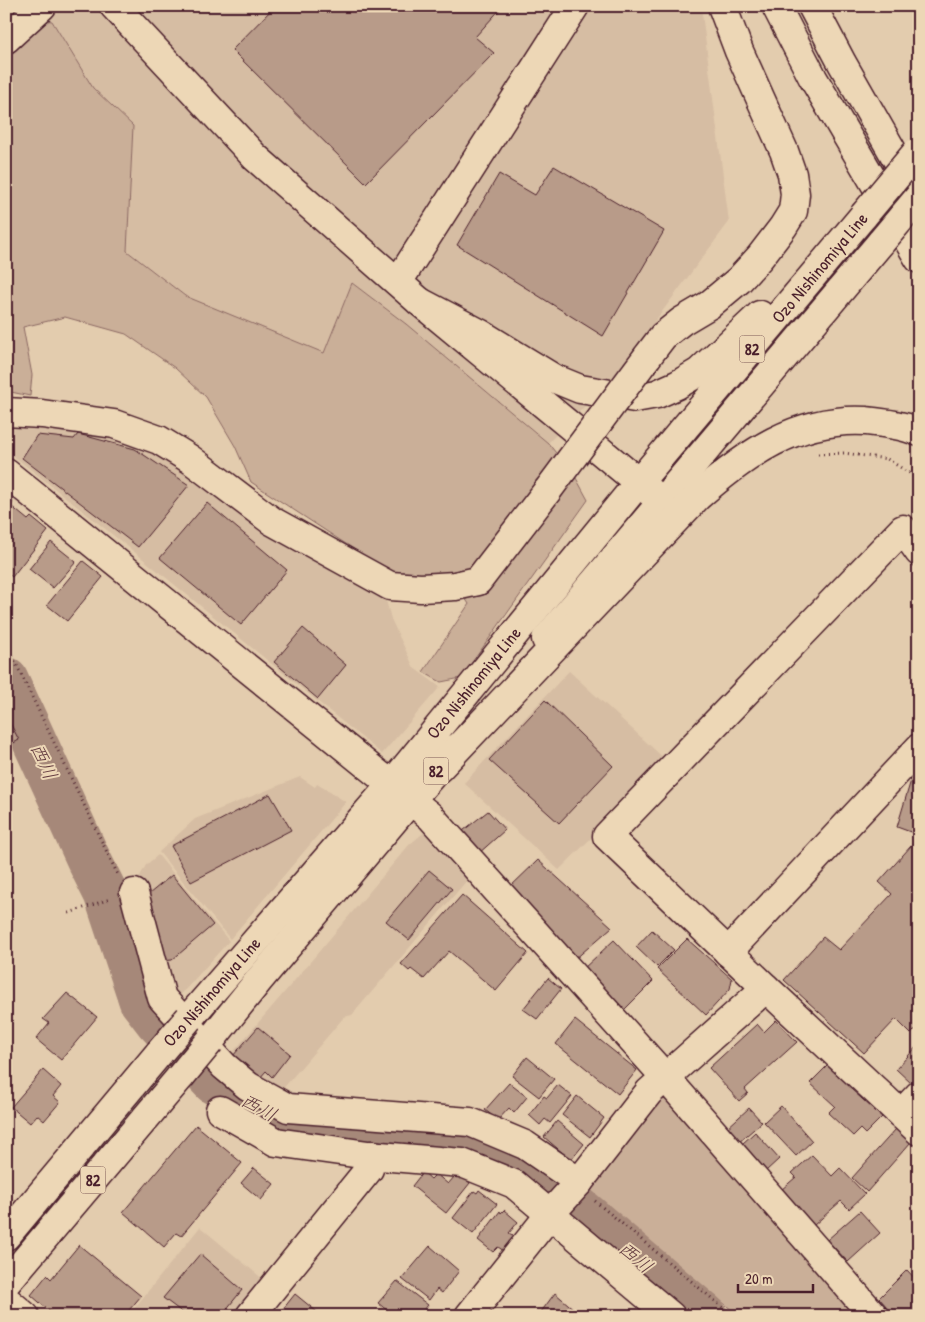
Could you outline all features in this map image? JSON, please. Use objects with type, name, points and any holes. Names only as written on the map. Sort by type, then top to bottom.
[{"type":"main road","points":[[6,39],[42,6]]},
{"type":"main road","points":[[114,6],[255,157],[420,302],[661,501]]},
{"type":"main road","points":[[398,282],[575,6]]},
{"type":"main road","points":[[6,412],[42,414],[114,424],[159,440],[190,459],[272,521],[390,586],[420,588],[455,586],[478,581],[663,336],[682,321],[708,305],[738,280],[760,257],[793,211],[795,194],[792,174],[784,151],[739,51],[722,6]]},
{"type":"main road","points":[[776,6],[813,78],[919,259]]},
{"type":"main road","points":[[812,6],[919,198]]},
{"type":"main road","name":"Ozo Nishinomiya Line","points":[[6,1283],[181,1076],[259,980],[639,482],[918,150]]},
{"type":"main road","name":"Ozo Nishinomiya Line","points":[[6,1236],[189,1018],[402,792],[439,768],[661,501],[919,198]]},
{"type":"main road","points":[[420,302],[481,334],[553,378],[580,389],[636,398],[657,394],[699,372],[864,215]]},
{"type":"main road","points":[[439,768],[697,497],[748,456],[788,434],[820,424],[853,420],[885,423],[919,432]]},
{"type":"main road","points":[[6,472],[430,816],[666,1078],[874,1316]]},
{"type":"main road","points":[[913,1113],[766,988],[607,836],[903,529],[919,552]]},
{"type":"main road","points":[[728,952],[919,748]]},
{"type":"main road","points":[[134,893],[162,998],[224,1066],[248,1086],[288,1108],[470,1122],[525,1145],[566,1198],[671,1316]]},
{"type":"main road","points":[[469,1316],[566,1198],[649,1092],[766,988]]},
{"type":"main road","points":[[220,1110],[276,1142],[372,1155],[462,1163],[514,1184],[566,1198]]},
{"type":"main road","points":[[250,1316],[369,1168],[372,1155]]},
{"type":"main road","points":[[6,1300],[25,1316]]},
{"type":"path","points":[[811,454],[844,453],[887,459],[919,478]]},
{"type":"path","points":[[6,643],[116,873],[134,893]]},
{"type":"path","points":[[69,913],[102,902]]},
{"type":"path","points":[[566,1198],[585,1192],[733,1316]]},
{"type":"shaded area","points":[[6,6],[701,6],[729,222],[611,380],[548,443],[406,324],[352,283],[324,353],[185,296],[127,251],[133,126],[93,88],[52,21],[9,16],[6,14]]},
{"type":"shaded area","points":[[6,14],[9,16],[52,21],[93,88],[133,126],[127,251],[185,296],[324,353],[352,283],[406,324],[548,443],[576,478],[588,500],[461,678],[441,682],[423,672],[469,604],[450,576],[395,576],[251,482],[235,446],[206,397],[175,368],[126,334],[65,317],[23,327],[32,375],[30,396],[6,391]]},
{"type":"shaded area","points":[[6,422],[128,440],[199,478],[386,600],[391,619],[414,668],[440,687],[382,754],[6,450]]},
{"type":"shaded area","points":[[569,671],[668,762],[559,870],[464,783]]},
{"type":"shaded area","points":[[300,777],[315,787],[317,784],[346,802],[230,939],[159,852],[195,819]]},
{"type":"shaded area","points":[[427,830],[468,879],[352,1015],[344,1017],[281,1091],[227,1059],[409,845]]},
{"type":"shaded area","points":[[158,855],[229,941],[175,1001],[146,890],[139,878],[146,865]]},
{"type":"shaded area","points":[[667,1099],[858,1316],[739,1316],[588,1190],[656,1101]]},
{"type":"shaded area","points":[[200,1227],[264,1280],[235,1316],[128,1316]]},
{"type":"building","points":[[275,6],[503,6],[475,37],[494,53],[366,183],[232,50]]},
{"type":"building","points":[[554,166],[664,231],[603,336],[457,245],[499,174],[535,195]]},
{"type":"building","points":[[78,434],[135,449],[189,485],[138,547],[22,458],[37,435],[74,439]]},
{"type":"building","points":[[6,496],[13,502],[11,506],[28,520],[31,517],[48,531],[12,577],[6,572]]},
{"type":"building","points":[[207,503],[287,570],[241,625],[160,558]]},
{"type":"building","points":[[51,542],[76,562],[53,588],[29,569]]},
{"type":"building","points":[[83,561],[103,577],[67,621],[47,605]]},
{"type":"building","points":[[303,628],[346,665],[318,699],[274,662]]},
{"type":"building","points":[[545,700],[613,766],[559,823],[489,760]]},
{"type":"building","points":[[9,721],[19,740],[6,747],[6,722]]},
{"type":"building","points":[[914,770],[919,772],[919,826],[916,834],[897,827]]},
{"type":"building","points":[[270,794],[291,830],[191,882],[171,846]]},
{"type":"building","points":[[488,811],[505,830],[478,854],[459,834]]},
{"type":"building","points":[[919,837],[919,1026],[911,1034],[896,1019],[864,1053],[784,980],[823,937],[839,950],[892,894],[879,882]]},
{"type":"building","points":[[538,860],[612,927],[574,960],[508,889]]},
{"type":"building","points":[[429,870],[452,889],[409,940],[386,921]]},
{"type":"building","points":[[172,875],[213,925],[172,960],[161,961],[149,894]]},
{"type":"building","points":[[462,895],[528,953],[496,991],[449,951],[424,979],[401,964]]},
{"type":"building","points":[[652,930],[674,950],[657,967],[636,947]]},
{"type":"building","points":[[687,939],[732,979],[730,989],[706,1015],[657,969]]},
{"type":"building","points":[[614,940],[653,981],[622,1012],[583,969]]},
{"type":"building","points":[[548,978],[561,989],[537,1019],[523,1009]]},
{"type":"building","points":[[67,993],[97,1017],[61,1060],[36,1039],[49,1023],[43,1019]]},
{"type":"building","points":[[575,1020],[637,1070],[618,1094],[556,1044]]},
{"type":"building","points":[[776,1020],[797,1042],[745,1089],[748,1093],[739,1101],[709,1068],[757,1024],[764,1032]]},
{"type":"building","points":[[258,1027],[290,1054],[272,1077],[266,1071],[259,1079],[232,1057]]},
{"type":"building","points":[[919,1044],[919,1076],[912,1084],[896,1069]]},
{"type":"building","points":[[527,1057],[554,1079],[539,1097],[512,1076]]},
{"type":"building","points":[[829,1064],[853,1087],[851,1089],[882,1117],[865,1134],[860,1129],[853,1136],[828,1113],[835,1106],[810,1083]]},
{"type":"building","points":[[43,1070],[61,1086],[53,1096],[60,1102],[44,1121],[37,1115],[30,1123],[11,1107]]},
{"type":"building","points":[[509,1083],[527,1097],[514,1113],[509,1108],[498,1120],[485,1110]]},
{"type":"building","points":[[558,1085],[572,1096],[550,1123],[545,1119],[540,1125],[529,1115],[544,1096],[547,1098]]},
{"type":"building","points":[[577,1096],[604,1118],[590,1137],[562,1115]]},
{"type":"building","points":[[781,1106],[812,1141],[796,1156],[764,1122]]},
{"type":"building","points":[[749,1108],[762,1122],[738,1143],[726,1129]]},
{"type":"building","points":[[557,1121],[584,1144],[571,1160],[544,1137]]},
{"type":"building","points":[[196,1125],[242,1163],[181,1236],[176,1233],[164,1247],[123,1212]]},
{"type":"building","points":[[896,1129],[911,1142],[867,1192],[852,1178]]},
{"type":"building","points":[[755,1132],[779,1159],[766,1171],[742,1144]]},
{"type":"building","points":[[812,1155],[832,1176],[840,1168],[865,1194],[849,1209],[841,1201],[813,1226],[781,1190],[796,1177],[792,1173]]},
{"type":"building","points":[[254,1168],[274,1184],[261,1200],[241,1183]]},
{"type":"building","points":[[423,1172],[431,1179],[436,1174],[448,1184],[455,1176],[461,1179],[463,1177],[470,1183],[446,1213],[412,1186]]},
{"type":"building","points":[[479,1190],[497,1204],[473,1234],[453,1218],[474,1191],[477,1193]]},
{"type":"building","points":[[504,1210],[518,1222],[509,1233],[515,1237],[504,1251],[498,1247],[493,1252],[478,1240],[500,1211],[501,1213]]},
{"type":"building","points":[[860,1211],[880,1233],[848,1262],[827,1240]]},
{"type":"building","points":[[79,1245],[141,1296],[124,1316],[55,1316],[31,1295],[47,1275],[51,1279]]},
{"type":"building","points":[[430,1246],[459,1271],[442,1293],[437,1289],[429,1300],[402,1279]]},
{"type":"building","points":[[200,1254],[242,1290],[221,1316],[187,1316],[163,1298]]},
{"type":"building","points":[[907,1270],[919,1283],[919,1316],[895,1316],[879,1298]]},
{"type":"building","points":[[397,1281],[428,1305],[419,1316],[394,1316],[378,1303]]},
{"type":"building","points":[[555,1293],[582,1316],[538,1316]]},
{"type":"building","points":[[295,1294],[322,1316],[282,1316],[279,1314]]},
{"type":"waterway","name":"西川","points":[[6,679],[106,894],[141,1000],[158,1022],[214,1082],[270,1116],[292,1123],[418,1133],[468,1141],[533,1170],[705,1316]]}]
